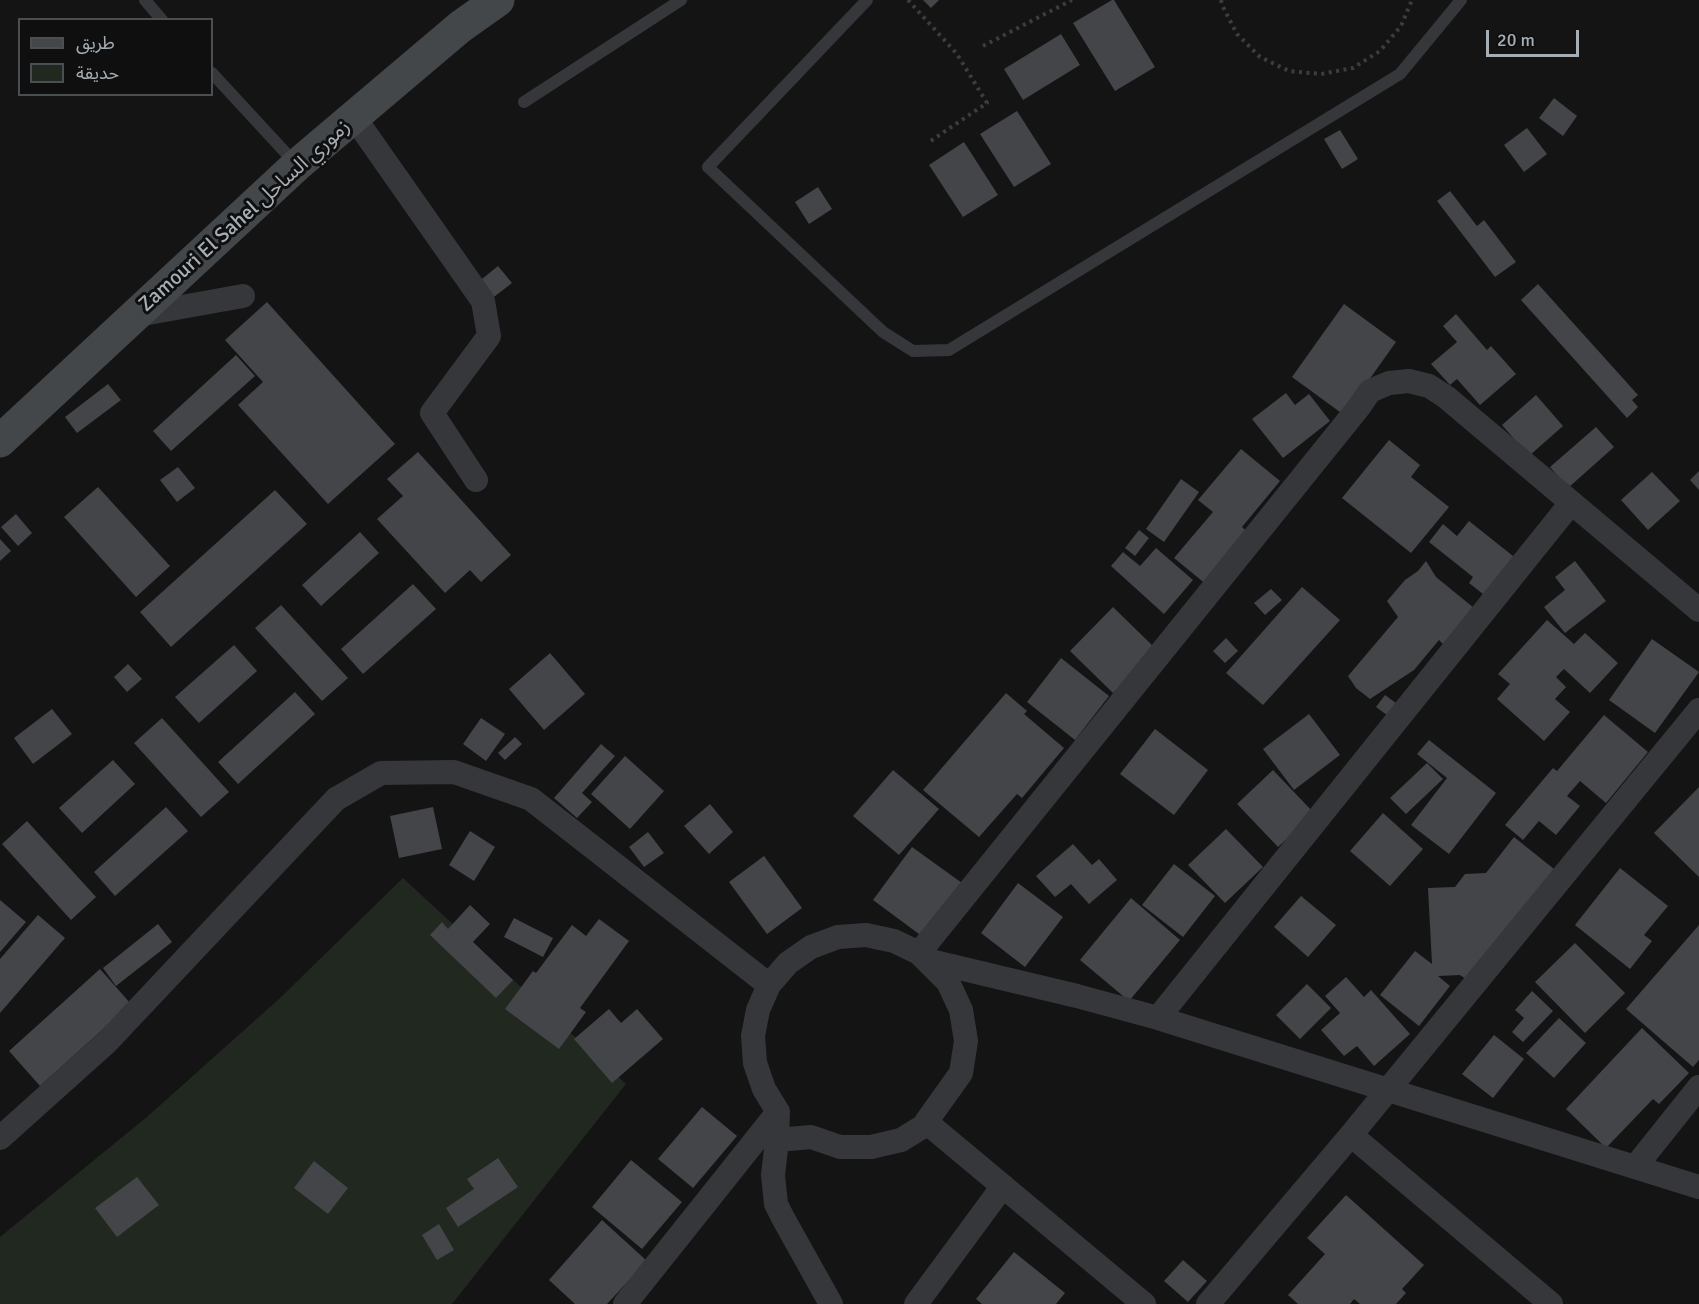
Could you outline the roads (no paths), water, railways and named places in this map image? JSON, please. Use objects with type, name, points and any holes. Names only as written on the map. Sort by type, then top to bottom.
[{"type":"street","name":"Zamouri El Sahel زموري الساحل","points":[[0,441],[297,165],[460,27],[498,0]]},
{"type":"street","points":[[354,117],[483,301],[489,336],[432,413],[476,480]]},
{"type":"street","points":[[137,315],[243,296]]},
{"type":"street","points":[[922,957],[1370,391],[1389,383],[1409,381],[1429,386],[1446,397],[1699,610]]},
{"type":"street","points":[[1158,1018],[1571,503]]},
{"type":"street","points":[[1208,1304],[1351,1135],[1699,710]]},
{"type":"street","points":[[0,1138],[108,1042],[336,799],[381,773],[454,772],[531,799],[769,985]]},
{"type":"street","points":[[777,1140],[811,1137],[840,1147],[871,1148],[901,1140],[927,1124],[926,1122],[961,1072],[966,1041],[962,1010],[948,982],[922,957],[894,941],[866,935],[838,937],[811,947],[788,963],[769,985],[758,1010],[753,1036],[755,1063],[764,1089],[778,1112],[773,1175],[776,1204],[831,1304]]},
{"type":"street","points":[[922,957],[1158,1018],[1699,1187]]},
{"type":"street","points":[[1636,1166],[1699,1087]]},
{"type":"street","points":[[625,1304],[778,1112]]},
{"type":"street","points":[[926,1122],[1144,1304]]},
{"type":"street","points":[[1351,1135],[1551,1304]]},
{"type":"street","points":[[916,1304],[1003,1186]]},
{"type":"lane","points":[[145,0],[160,18]]},
{"type":"lane","points":[[524,102],[681,0]]},
{"type":"lane","points":[[867,0],[708,167],[883,332],[913,351],[949,350],[1400,74],[1461,0]]},
{"type":"lane","points":[[213,74],[297,165]]}]
